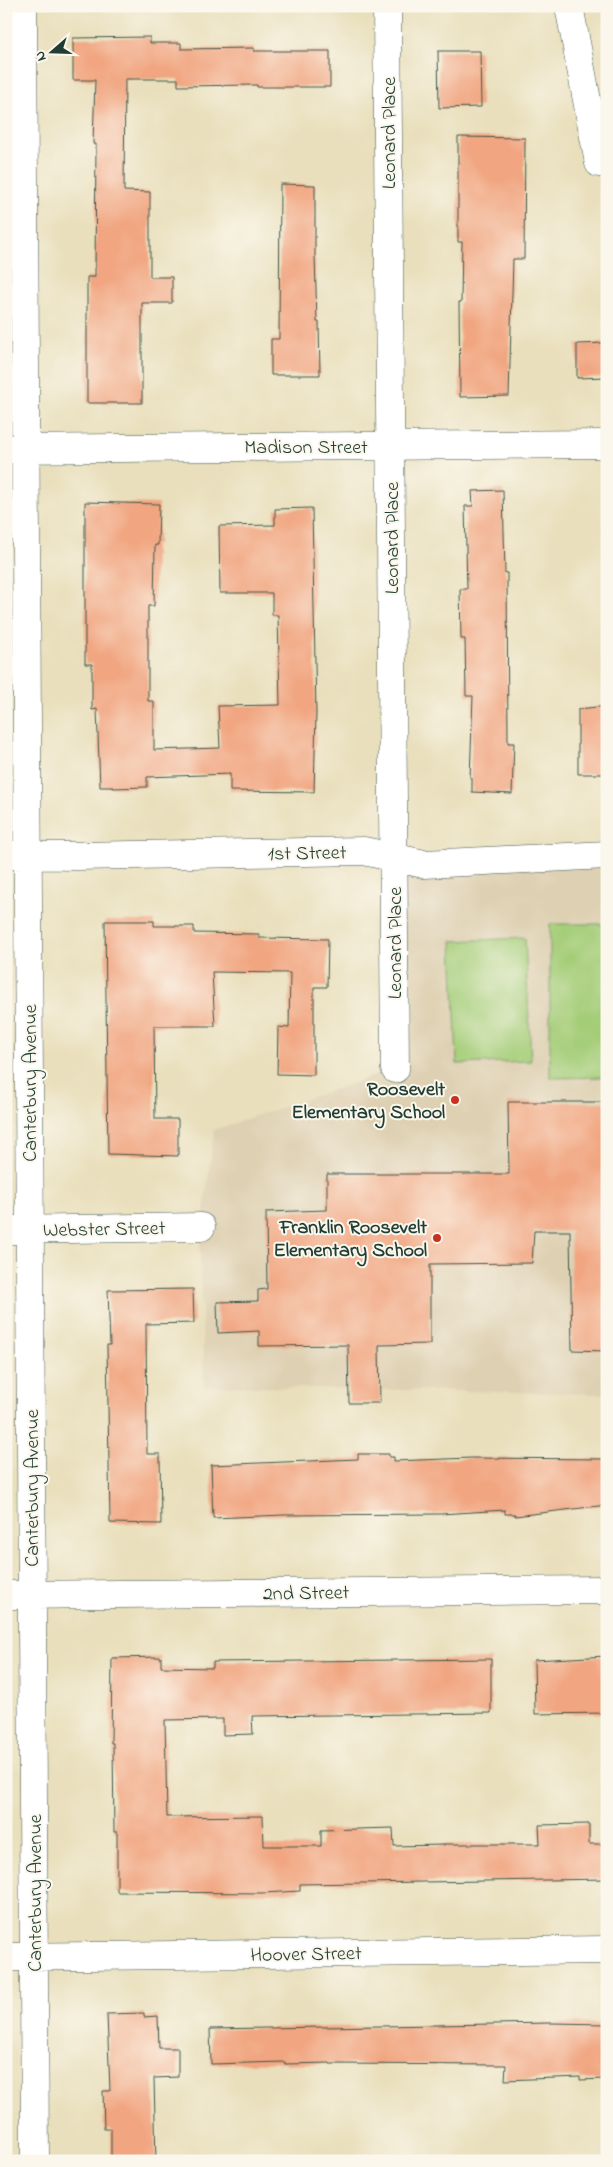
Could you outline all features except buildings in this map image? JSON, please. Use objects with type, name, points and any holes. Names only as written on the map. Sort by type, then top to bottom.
[{"type":"street","name":"Canterbury Avenue","points":[[24,6],[16,449],[19,1595],[34,1956],[35,2161]]},
{"type":"street","name":"Leonard Place","points":[[387,6],[395,1070]]},
{"type":"street","points":[[569,6],[599,163],[607,163]]},
{"type":"street","name":"Madison Street","points":[[16,449],[607,444]]},
{"type":"street","name":"1st Street","points":[[17,855],[76,856],[364,851],[424,864],[607,855]]},
{"type":"street","name":"Webster Street","points":[[18,1230],[201,1226]]},
{"type":"street","name":"2nd Street","points":[[19,1595],[607,1590]]},
{"type":"street","name":"Hoover Street","points":[[6,1957],[607,1950]]},
{"type":"shaded area","name":"Roosevelt Elementary School","points":[[607,855],[607,1394],[204,1386],[200,1245],[214,1130],[395,1069],[393,857]]},
{"type":"green space","points":[[550,924],[607,924],[607,1077],[550,1078]]},
{"type":"green space","points":[[525,938],[531,1061],[457,1064],[452,941]]},
{"type":"place","name":"Roosevelt Elementary School","points":[[455,1100]]},
{"type":"place","name":"Franklin Roosevelt Elementary School","points":[[437,1238]]}]
